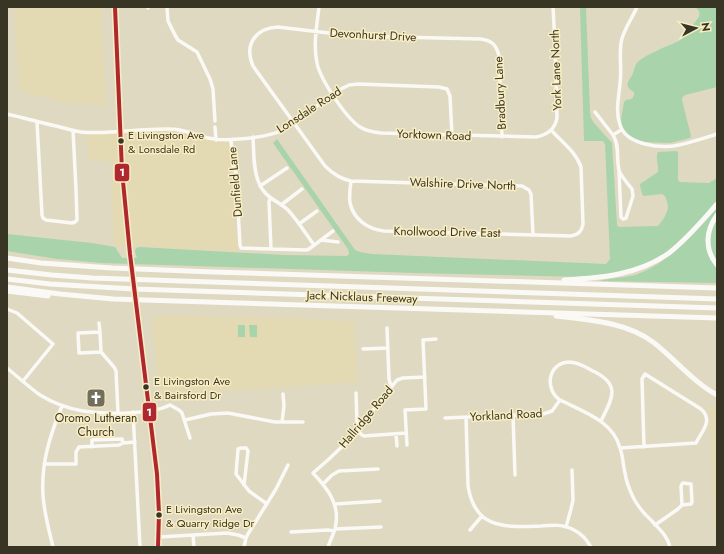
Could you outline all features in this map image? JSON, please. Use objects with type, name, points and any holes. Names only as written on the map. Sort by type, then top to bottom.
[{"type":"highway","points":[[541,282],[601,278],[626,273],[649,265],[669,252],[684,239],[717,204]]},
{"type":"highway","points":[[717,215],[709,229],[708,240],[712,258],[717,264]]},
{"type":"highway","points":[[8,258],[41,263],[120,268],[717,288]]},
{"type":"highway","name":"Jack Nicklaus Freeway","points":[[7,270],[99,278],[717,299]]},
{"type":"highway","name":"Jack Nicklaus Freeway","points":[[7,279],[50,284],[134,289],[717,308]]},
{"type":"highway","points":[[7,287],[60,294],[121,299],[717,318]]},
{"type":"highway","points":[[7,291],[46,296],[60,294]]},
{"type":"highway","points":[[543,312],[554,316],[616,325],[642,335],[662,349],[701,385],[717,395]]},
{"type":"main road","points":[[115,7],[122,171],[130,254],[157,474],[159,507],[158,547]]},
{"type":"street","points":[[167,7],[168,21],[175,35],[178,40],[197,52],[210,79],[213,89],[215,121]]},
{"type":"street","name":"Yorktown Road","points":[[319,7],[315,47],[317,64],[322,77],[347,114],[355,123],[367,130],[381,134],[536,138],[551,130]]},
{"type":"street","name":"York Lane North","points":[[551,130],[556,123],[558,115],[553,7]]},
{"type":"street","points":[[637,7],[625,31],[621,44],[621,77],[617,106],[621,130],[628,137],[637,142],[662,146],[679,145],[717,134]]},
{"type":"street","name":"Devonhurst Drive","points":[[252,43],[257,34],[272,27],[278,27],[354,36],[481,39],[488,40],[494,44],[497,50]]},
{"type":"street","name":"Walshire Drive North","points":[[252,43],[249,55],[253,66],[330,172],[343,180],[351,181],[524,187],[532,196],[533,235]]},
{"type":"street","name":"Bradbury Lane","points":[[497,50],[499,56],[502,137]]},
{"type":"street","name":"Lonsdale Road","points":[[7,114],[73,130],[91,132],[182,130],[216,140],[231,140],[279,132],[345,86],[354,84],[440,86],[448,91],[450,96],[452,135]]},
{"type":"street","points":[[595,112],[616,139],[621,217],[625,219],[633,192],[619,171]]},
{"type":"street","points":[[37,122],[42,215],[46,220],[72,223],[77,220],[73,130]]},
{"type":"street","points":[[215,127],[216,140]]},
{"type":"street","name":"Knollwood Drive East","points":[[351,181],[350,195],[352,208],[361,222],[374,229],[384,231],[571,236],[578,234],[582,229],[583,224],[581,167],[579,160],[574,153],[551,130]]},
{"type":"street","points":[[613,135],[621,130]]},
{"type":"street","points":[[253,137],[256,172],[260,186],[270,198],[281,204],[287,210],[314,245]]},
{"type":"street","name":"Dunfield Lane","points":[[231,140],[233,166],[236,173],[240,245],[242,248],[271,249]]},
{"type":"street","points":[[260,186],[287,168]]},
{"type":"street","points":[[281,204],[302,189]]},
{"type":"street","points":[[270,198],[271,249],[306,250],[333,231]]},
{"type":"street","points":[[299,224],[317,211]]},
{"type":"street","points":[[321,240],[338,242]]},
{"type":"street","points":[[7,309],[14,311],[54,344],[23,381]]},
{"type":"street","points":[[99,323],[101,352],[115,369],[118,413]]},
{"type":"street","points":[[387,328],[389,379],[392,386]]},
{"type":"street","points":[[100,332],[78,334],[79,353],[101,352]]},
{"type":"street","points":[[407,446],[405,410],[426,409],[423,340],[436,340]]},
{"type":"street","points":[[363,349],[388,348]]},
{"type":"street","points":[[601,421],[611,401],[612,389],[609,383],[603,376],[577,364],[567,362],[558,366],[551,378],[550,384],[553,393],[560,400],[601,421],[611,430],[620,448],[626,480],[634,498],[644,512],[664,534],[670,547]]},
{"type":"street","points":[[7,368],[40,395],[62,406],[83,412],[150,412],[170,405],[182,413],[190,438]]},
{"type":"street","points":[[620,448],[644,447],[696,443],[706,424],[705,413],[701,409],[645,374],[642,378],[644,447]]},
{"type":"street","name":"Hallridge Road","points":[[323,484],[313,473],[339,450],[397,380],[425,377]]},
{"type":"street","points":[[356,393],[357,423],[360,426]]},
{"type":"street","points":[[282,422],[284,406],[283,394]]},
{"type":"street","name":"Yorkland Road","points":[[445,418],[543,414],[554,409],[560,400]]},
{"type":"street","points":[[53,547],[44,501],[43,476],[46,454],[55,423],[62,406]]},
{"type":"street","points":[[134,412],[140,547]]},
{"type":"street","points":[[185,420],[228,412],[274,422],[303,422]]},
{"type":"street","points":[[513,415],[515,475]]},
{"type":"street","points":[[466,417],[469,490],[472,502],[482,516],[493,523],[513,527],[551,525],[574,529],[588,541],[591,547]]},
{"type":"street","points":[[357,430],[364,436],[406,433]]},
{"type":"street","points":[[396,434],[397,446]]},
{"type":"street","points":[[92,447],[92,440],[122,439],[122,443]]},
{"type":"street","points":[[44,464],[76,464],[76,452],[79,447],[119,445],[122,443],[135,442]]},
{"type":"street","points":[[244,485],[248,451],[246,448],[241,448],[238,449],[236,474],[249,492],[267,504]]},
{"type":"street","points":[[244,547],[246,538],[276,489],[288,465]]},
{"type":"street","points":[[328,547],[334,530],[336,518],[335,504],[323,484],[332,475],[339,471],[378,469]]},
{"type":"street","points":[[566,527],[573,500],[572,470]]},
{"type":"street","points":[[655,525],[678,510],[682,505],[681,485],[690,484],[692,503],[690,505],[682,505]]},
{"type":"street","points":[[335,504],[380,501]]},
{"type":"street","points":[[470,530],[482,516]]},
{"type":"street","points":[[291,532],[381,526]]},
{"type":"street","points":[[159,537],[232,534],[246,538]]},
{"type":"street","points":[[193,535],[194,547]]},
{"type":"shaded area","points":[[14,7],[101,7],[106,106],[68,103],[19,91]]},
{"type":"shaded area","points":[[127,127],[175,127],[176,130],[219,140],[230,140],[235,237],[238,237],[238,252],[114,245],[111,161],[89,161],[87,133],[120,131]]},
{"type":"shaded area","points":[[185,316],[296,318],[354,322],[358,382],[161,396],[151,317]]},
{"type":"shaded area","points":[[709,406],[717,409],[717,547],[716,547]]},
{"type":"green space","points":[[580,7],[586,7],[591,118],[612,143],[617,225],[619,227],[658,226],[664,218],[668,207],[665,196],[662,194],[643,196],[640,186],[640,184],[658,172],[658,152],[678,152],[678,180],[680,182],[709,183],[717,178],[717,202],[670,251],[634,271],[582,277],[414,273],[102,263],[57,259],[7,251],[7,234],[92,243],[115,247],[122,258],[137,258],[135,252],[136,248],[139,247],[285,255],[347,256],[349,254],[348,249],[273,143],[277,139],[355,250],[360,252],[372,254],[606,264],[610,259],[605,144],[603,141],[584,141]]},
{"type":"green space","points":[[695,7],[717,7],[717,87],[685,95],[682,98],[691,136],[690,138],[670,143],[646,142],[632,138],[627,134],[622,126],[621,119],[624,102],[632,99],[634,95],[634,92],[628,87],[629,79],[640,60],[679,41],[682,38],[699,17],[699,11]]},
{"type":"green space","points":[[717,208],[706,234],[717,267],[717,283],[599,281],[635,275],[648,270],[680,247]]},
{"type":"green space","points":[[717,219],[717,261],[712,251],[710,240],[712,229]]},
{"type":"green space","points":[[238,325],[245,325],[245,337],[238,337]]},
{"type":"green space","points":[[249,325],[257,325],[257,337],[250,337]]},
{"type":"transit line","name":"1","points":[[115,7],[122,171],[130,254],[157,474],[159,513],[158,547]]},
{"type":"place","name":"E Livingston Ave & Lonsdale Rd","points":[[121,141]]},
{"type":"place","name":"E Livingston Ave & Bairsford Dr","points":[[146,387]]},
{"type":"place","name":"Oromo Lutheran Church","points":[[96,398]]},
{"type":"place","name":"E Livingston Ave & Quarry Ridge Dr","points":[[159,515]]}]
